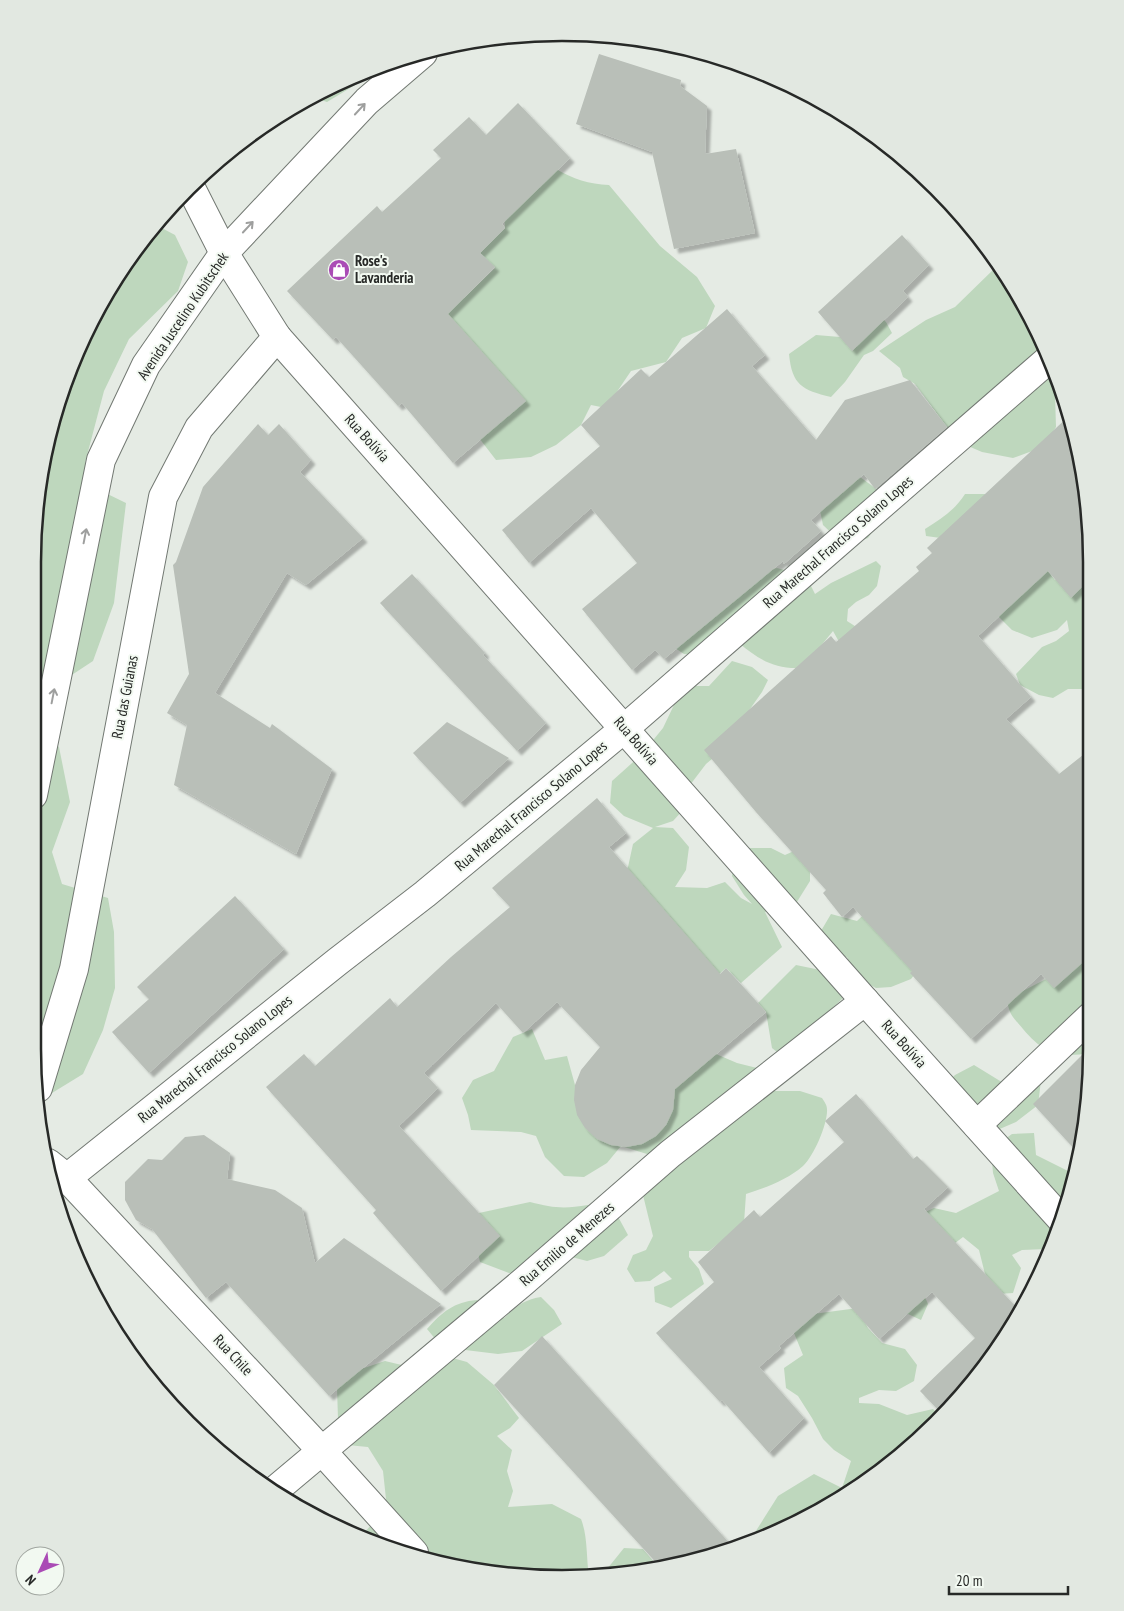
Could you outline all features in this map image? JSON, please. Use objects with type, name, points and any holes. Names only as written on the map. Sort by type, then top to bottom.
[{"type":"street","name":"Avenida Juscelino Kubitschek","points":[[41,751],[101,460],[146,365],[224,253],[367,101],[410,64]]},
{"type":"street","name":"Rua Bolívia","points":[[193,195],[224,253],[277,337],[864,1001],[1056,1213]]},
{"type":"street","name":"Rua das Guianas","points":[[42,1076],[74,969],[164,496],[199,428],[277,337]]},
{"type":"street","name":"Rua Marechal Francisco Solano Lopes","points":[[57,1170],[337,962],[425,894],[624,728],[1043,364]]},
{"type":"street","name":"Rua Emilio de Menezes","points":[[280,1486],[523,1282],[670,1154],[864,1001]]},
{"type":"street","points":[[977,1125],[1083,1024]]},
{"type":"street","name":"Rua Chile","points":[[57,1170],[321,1450],[408,1546]]},
{"type":"green space","points":[[358,83],[327,102],[322,100]]},
{"type":"green space","points":[[556,169],[581,180],[609,185],[660,246],[697,277],[715,306],[706,328],[682,338],[666,362],[631,371],[606,408],[591,405],[581,425],[556,445],[531,457],[496,460],[479,438],[489,423],[514,411],[518,393],[408,270],[464,298],[495,268],[480,253],[505,228],[504,214]]},
{"type":"green space","points":[[162,228],[175,235],[188,262],[178,291],[129,339],[104,391],[85,463],[89,485],[126,503],[114,603],[93,661],[41,697],[42,528],[51,460],[69,395],[95,332],[129,273]]},
{"type":"green space","points":[[993,270],[1029,332],[1055,395],[1056,427],[1043,447],[1013,458],[982,452],[968,446],[949,430],[915,384],[903,377],[900,368],[879,351],[926,320],[955,307]]},
{"type":"green space","points":[[874,311],[886,322],[892,333],[873,351],[864,355],[845,382],[831,397],[813,392],[800,384],[793,373],[789,354],[816,335],[840,337]]},
{"type":"green space","points":[[860,477],[886,496],[885,514],[868,538],[845,546],[823,525],[818,501]]},
{"type":"green space","points":[[965,494],[988,494],[1055,580],[1083,571],[1083,689],[1068,689],[1053,698],[1039,695],[1020,685],[1016,674],[1042,647],[1056,641],[1069,631],[1067,620],[1057,630],[1032,638],[1012,630],[999,617],[1000,610],[948,539],[926,536],[925,529],[942,518]]},
{"type":"green space","points":[[876,561],[881,566],[877,586],[869,595],[848,609],[847,621],[861,630],[843,649],[833,631],[820,647],[796,668],[787,668],[765,661],[739,643],[706,655],[684,654],[663,640],[763,571],[777,568],[806,576],[815,594],[831,583]]},
{"type":"green space","points":[[732,661],[752,667],[768,680],[762,692],[719,753],[706,764],[690,785],[693,799],[673,821],[655,827],[673,828],[689,847],[686,870],[675,887],[707,888],[725,882],[741,898],[752,904],[732,876],[734,865],[745,848],[771,848],[785,855],[794,851],[810,870],[810,881],[795,905],[765,912],[782,947],[741,983],[726,968],[711,981],[616,883],[628,867],[633,844],[653,828],[624,816],[610,803],[612,781],[641,755],[663,728],[683,686],[709,686]]},
{"type":"green space","points":[[41,734],[59,747],[70,802],[52,852],[62,884],[108,898],[114,932],[115,988],[103,1030],[83,1074],[44,1098],[41,1049]]},
{"type":"green space","points":[[874,905],[919,969],[911,979],[891,987],[876,988],[855,977],[847,957],[823,952],[818,936],[831,914],[857,921]]},
{"type":"green space","points":[[1083,952],[1083,1054],[1069,1055],[1045,1049],[1023,1029],[1010,1012],[1007,999],[1046,979],[1062,975]]},
{"type":"green space","points":[[796,965],[830,972],[843,998],[782,1056],[772,1048],[766,1012],[758,1003]]},
{"type":"green space","points":[[532,1029],[545,1060],[567,1056],[575,1085],[601,1100],[667,1096],[709,1051],[737,1063],[761,1069],[769,1091],[800,1091],[822,1098],[825,1103],[827,1115],[823,1131],[807,1161],[797,1171],[783,1179],[746,1194],[744,1223],[709,1251],[689,1251],[689,1257],[699,1269],[704,1284],[671,1308],[655,1302],[654,1287],[672,1279],[664,1271],[650,1281],[635,1282],[627,1269],[633,1255],[646,1250],[653,1236],[642,1191],[647,1154],[621,1146],[607,1163],[584,1177],[564,1176],[545,1157],[536,1136],[521,1132],[471,1130],[462,1098],[473,1080],[494,1071],[513,1037]]},
{"type":"green space","points":[[974,1065],[1005,1084],[1042,1072],[1038,1105],[1016,1122],[995,1131],[970,1131],[955,1122],[945,1102],[947,1083],[955,1075]]},
{"type":"green space","points":[[1034,1133],[1036,1155],[1068,1171],[1055,1216],[1042,1249],[1022,1250],[1012,1255],[1021,1268],[1013,1293],[998,1294],[985,1274],[979,1250],[963,1237],[946,1250],[921,1288],[928,1304],[921,1320],[908,1314],[899,1315],[910,1219],[934,1208],[956,1213],[999,1191],[993,1173],[991,1149],[1012,1134]]},
{"type":"green space","points":[[530,1202],[559,1207],[588,1205],[601,1216],[616,1213],[628,1235],[604,1256],[587,1261],[564,1255],[534,1272],[509,1273],[480,1262],[477,1249],[479,1213]]},
{"type":"green space","points":[[541,1297],[554,1310],[562,1324],[522,1351],[498,1354],[449,1348],[437,1341],[427,1329],[449,1309],[469,1301],[477,1300],[492,1318],[504,1318],[521,1304]]},
{"type":"green space","points":[[858,1308],[868,1328],[882,1343],[905,1349],[917,1365],[914,1381],[896,1391],[879,1390],[859,1398],[859,1403],[879,1404],[907,1415],[933,1409],[935,1411],[905,1441],[842,1487],[851,1461],[834,1450],[823,1439],[798,1396],[786,1388],[784,1368],[803,1355],[794,1333],[798,1316]]},
{"type":"green space","points":[[438,1354],[467,1362],[494,1385],[519,1418],[510,1428],[497,1436],[512,1450],[507,1471],[513,1491],[508,1507],[552,1504],[581,1519],[586,1540],[588,1569],[528,1569],[460,1560],[427,1552],[366,1531],[375,1521],[386,1499],[383,1471],[368,1447],[337,1444],[337,1388],[355,1371],[385,1361],[410,1367]]},
{"type":"green space","points":[[814,1474],[842,1488],[792,1516],[755,1532],[778,1496]]},
{"type":"green space","points":[[624,1548],[643,1549],[654,1562],[630,1565],[608,1568]]},
{"type":"building","points":[[599,54],[681,80],[680,86],[707,106],[705,154],[736,149],[755,233],[674,249],[652,152],[576,124]]},
{"type":"building","points":[[518,103],[570,158],[502,224],[505,228],[480,253],[495,267],[448,314],[526,401],[453,463],[402,403],[398,406],[336,337],[333,340],[287,291],[377,206],[382,212],[441,158],[433,150],[469,117],[486,135]]},
{"type":"building","points":[[902,235],[929,265],[903,291],[908,297],[852,351],[818,312]]},
{"type":"building","points":[[727,309],[765,355],[752,366],[816,440],[845,400],[910,380],[947,427],[875,489],[864,474],[811,520],[821,531],[784,564],[783,561],[664,659],[655,650],[632,670],[582,609],[637,563],[591,508],[529,563],[502,530],[600,446],[581,425],[641,369],[649,377]]},
{"type":"building","points":[[1063,421],[1073,460],[1078,494],[1082,528],[1083,586],[1071,598],[1048,571],[978,636],[1031,697],[1006,719],[1059,774],[1083,755],[1083,962],[1054,988],[1041,974],[971,1039],[853,907],[842,917],[823,893],[826,890],[756,812],[704,750],[831,636],[836,642],[919,571],[916,567],[932,553],[927,548]]},
{"type":"building","points":[[258,424],[268,435],[279,424],[311,460],[300,472],[363,538],[306,585],[287,573],[215,693],[270,728],[272,724],[332,769],[296,854],[174,785],[187,725],[167,713],[189,674],[173,565],[176,562],[203,487]]},
{"type":"building","points":[[412,574],[546,723],[517,751],[380,603]]},
{"type":"building","points":[[447,722],[509,758],[460,803],[413,753]]},
{"type":"building","points":[[597,798],[626,833],[609,847],[720,974],[726,968],[766,1012],[675,1089],[673,1110],[666,1125],[656,1136],[642,1144],[626,1147],[611,1145],[597,1139],[585,1128],[577,1115],[574,1100],[575,1085],[581,1070],[600,1047],[557,1002],[523,1033],[496,1003],[424,1073],[438,1088],[399,1126],[500,1236],[441,1291],[373,1213],[376,1210],[266,1087],[304,1054],[315,1066],[390,998],[397,1007],[451,957],[510,907],[492,888]]},
{"type":"building","points":[[235,896],[284,949],[149,1073],[112,1032],[149,999],[137,987]]},
{"type":"building","points":[[1083,1054],[1082,1083],[1073,1148],[1033,1104]]},
{"type":"building","points":[[856,1094],[913,1159],[917,1156],[948,1187],[924,1209],[1015,1306],[975,1366],[937,1409],[920,1391],[975,1338],[932,1292],[879,1339],[839,1294],[779,1346],[781,1348],[759,1367],[804,1418],[769,1453],[722,1400],[720,1402],[656,1333],[714,1282],[698,1262],[754,1210],[760,1217],[844,1142],[825,1121]]},
{"type":"building","points":[[204,1135],[230,1153],[227,1179],[275,1190],[302,1208],[315,1263],[344,1238],[441,1304],[329,1396],[226,1282],[206,1298],[152,1229],[136,1220],[125,1200],[125,1182],[148,1159],[162,1160],[185,1137]]},
{"type":"building","points":[[542,1336],[729,1542],[697,1552],[655,1561],[494,1385]]},
{"type":"place","name":"Rose's Lavanderia","points":[[339,270]]}]
